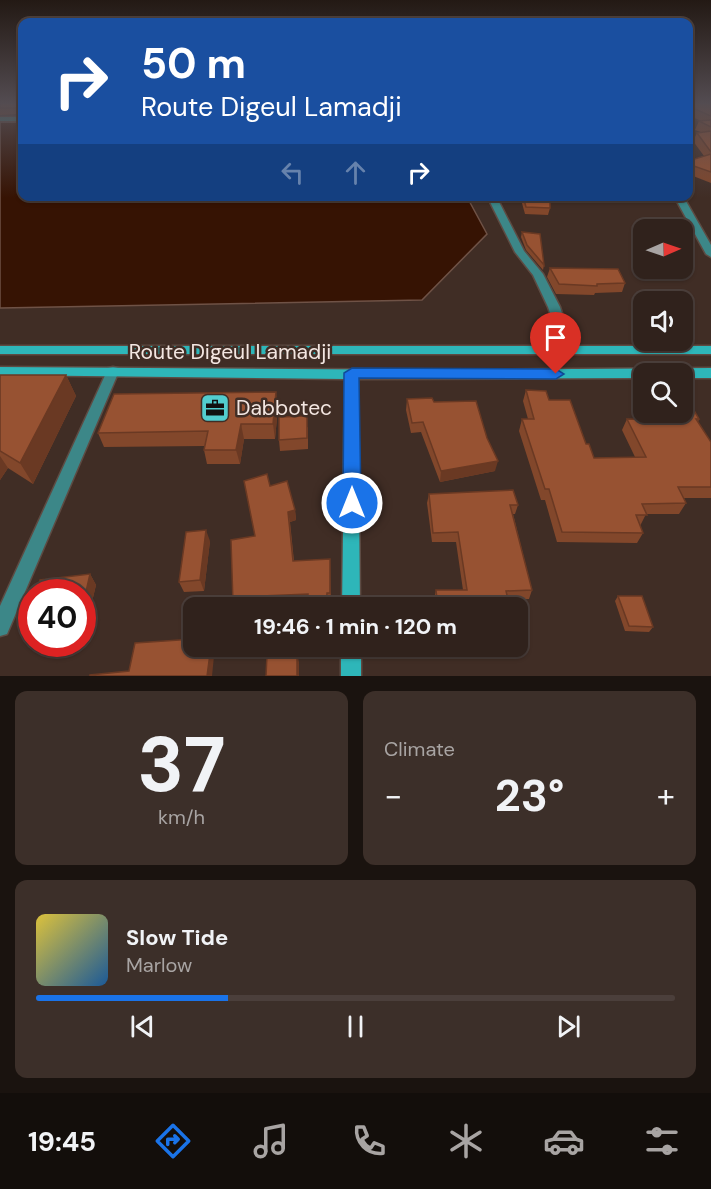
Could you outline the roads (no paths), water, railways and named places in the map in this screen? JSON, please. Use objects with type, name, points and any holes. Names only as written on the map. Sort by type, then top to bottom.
[{"type":"main road","points":[[0,350],[711,350]]},
{"type":"main road","name":"Route Digeul Lamadji","points":[[0,371],[446,375],[711,373]]},
{"type":"main road","points":[[351,597],[352,373]]},
{"type":"main road","points":[[351,657],[351,676]]},
{"type":"street","points":[[493,201],[520,252],[538,274],[554,307],[568,350]]},
{"type":"street","points":[[682,201],[706,236],[711,254]]},
{"type":"street","points":[[0,627],[113,371]]},
{"type":"place","name":"Dabbotec","points":[[215,408]]}]
